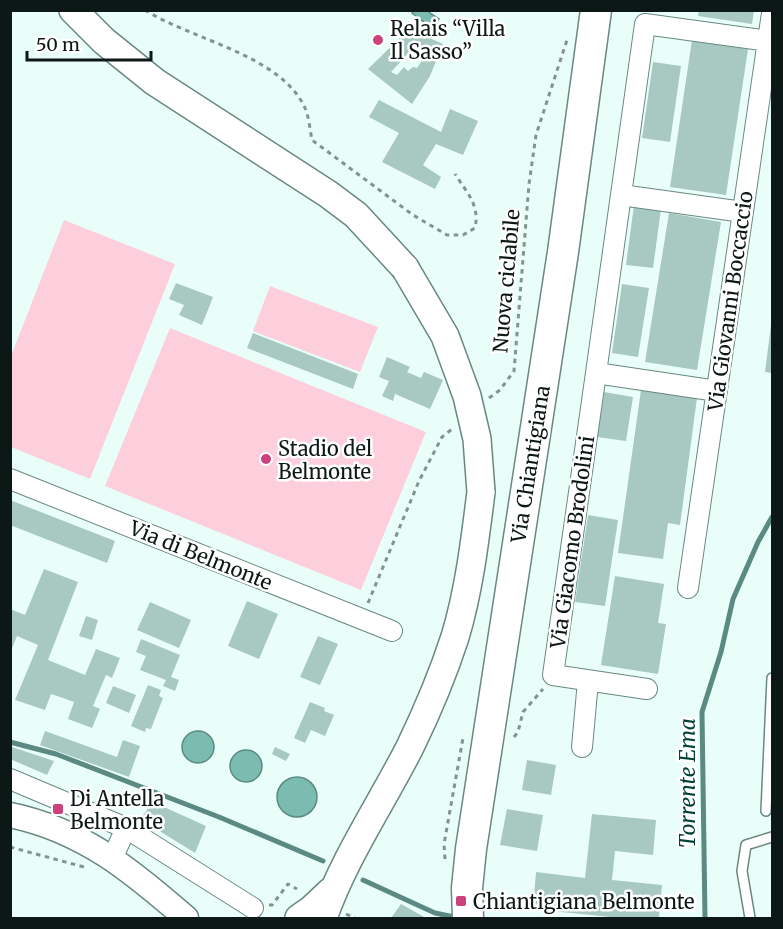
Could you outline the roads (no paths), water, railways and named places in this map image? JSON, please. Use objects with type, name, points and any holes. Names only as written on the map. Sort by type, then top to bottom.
[{"type":"main road","points":[[73,10],[104,41],[155,82],[328,194],[356,215],[405,268],[445,336],[467,396],[477,440],[481,492],[473,552],[455,636],[410,746],[335,886],[312,909],[299,918]]},
{"type":"main road","name":"Via Chiantigiana","points":[[467,913],[470,858],[484,758],[563,252],[596,10]]},
{"type":"main road","points":[[334,916],[335,886]]},
{"type":"street","name":"Via Giovanni Boccaccio","points":[[688,588],[772,13]]},
{"type":"street","name":"Via Giacomo Brodolini","points":[[646,689],[553,675],[646,17],[768,41]]},
{"type":"street","points":[[621,195],[743,212]]},
{"type":"street","points":[[596,373],[717,391]]},
{"type":"street","name":"Via di Belmonte","points":[[10,479],[392,630]]},
{"type":"street","points":[[582,747],[588,681]]},
{"type":"street","points":[[10,779],[126,828],[253,908]]},
{"type":"street","points":[[10,815],[47,824],[88,843],[102,864],[206,918]]},
{"type":"street","points":[[102,864],[126,828]]},
{"type":"street","points":[[157,893],[186,918]]},
{"type":"lane","points":[[766,811],[772,678]]},
{"type":"lane","points":[[750,918],[742,871],[746,845],[772,837]]},
{"type":"waterway","name":"Torrente Ema","points":[[705,918],[702,712],[721,652],[733,599],[758,542],[772,517]]},
{"type":"waterway","points":[[10,742],[56,754],[219,817],[323,861]]},
{"type":"waterway","points":[[363,880],[435,913],[459,918]]},
{"type":"place","name":"Relais “Villa Il Sasso”","points":[[378,40]]},
{"type":"place","name":"Stadio del Belmonte","points":[[266,459]]},
{"type":"place","name":"Di Antella Belmonte","points":[[58,809]]},
{"type":"place","name":"Chiantigiana Belmonte","points":[[461,901]]}]
